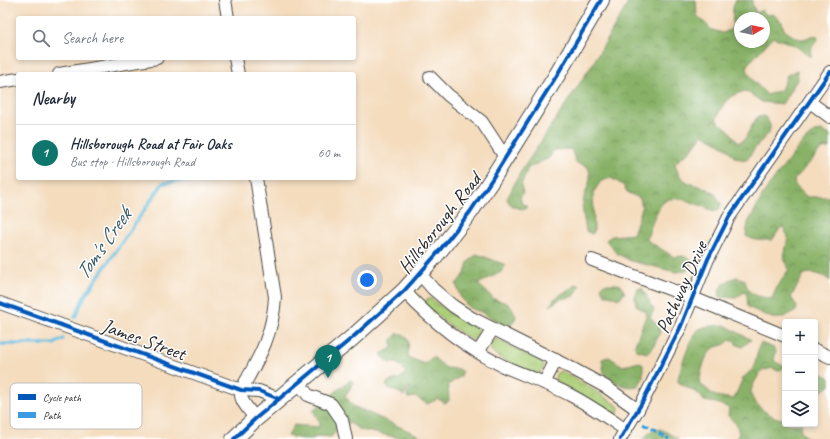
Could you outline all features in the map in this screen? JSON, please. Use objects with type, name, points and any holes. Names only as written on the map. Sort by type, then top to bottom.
[{"type":"main road","name":"Hillsborough Road","points":[[234,439],[298,382],[352,338],[404,291],[420,274],[470,212],[558,75],[601,0]]},
{"type":"street","points":[[225,0],[228,16]]},
{"type":"street","points":[[71,72],[145,60]]},
{"type":"street","points":[[235,60],[238,72]]},
{"type":"street","name":"Pathway Drive","points":[[623,435],[638,410],[682,326],[708,259],[729,217],[830,72]]},
{"type":"street","points":[[430,77],[448,95],[482,122],[505,157]]},
{"type":"street","points":[[1,79],[16,79]]},
{"type":"street","points":[[810,102],[830,116]]},
{"type":"street","points":[[255,419],[250,409],[241,400],[240,396],[241,390],[265,346],[274,315],[275,297],[274,281],[256,180]]},
{"type":"street","points":[[592,260],[693,298],[782,335]]},
{"type":"street","points":[[420,274],[433,289],[453,306],[493,329],[606,387],[638,410]]},
{"type":"street","points":[[404,291],[417,305],[456,338],[502,365],[555,387],[588,404],[623,435]]},
{"type":"street","name":"James Street","points":[[0,303],[241,390],[259,391],[279,399]]},
{"type":"street","points":[[478,352],[493,329]]},
{"type":"street","points":[[818,351],[830,357]]},
{"type":"street","points":[[544,383],[556,360]]},
{"type":"street","points":[[298,382],[308,395],[331,404],[342,420],[345,434],[356,439]]},
{"type":"green space","points":[[630,0],[696,0],[697,15],[712,30],[723,33],[732,29],[733,11],[736,0],[752,0],[756,12],[734,12],[734,48],[763,48],[747,65],[747,69],[751,77],[767,95],[781,90],[787,75],[797,70],[798,78],[782,104],[762,102],[746,91],[730,97],[721,109],[716,120],[729,130],[738,143],[744,140],[757,117],[764,116],[768,121],[770,125],[769,133],[747,160],[735,158],[727,148],[703,134],[691,150],[675,163],[677,171],[685,181],[714,193],[721,204],[718,211],[714,211],[690,202],[670,199],[662,204],[654,218],[647,238],[648,241],[674,257],[682,256],[690,258],[691,267],[688,270],[676,272],[631,261],[616,253],[606,240],[612,236],[633,234],[642,208],[640,198],[628,193],[623,185],[611,178],[601,181],[593,193],[594,232],[592,234],[586,231],[583,205],[590,175],[587,166],[576,163],[571,149],[554,150],[549,158],[528,168],[521,185],[523,193],[520,197],[522,204],[526,205],[526,209],[513,206],[507,199],[520,173],[592,65]]},
{"type":"green space","points":[[770,14],[773,14],[782,22],[784,30],[793,36],[802,39],[817,36],[818,40],[812,46],[811,57],[794,45],[773,37],[770,40]]},
{"type":"green space","points":[[822,131],[830,135],[830,148],[822,149],[794,180],[795,185],[807,197],[828,197],[830,195],[830,281],[818,274],[804,274],[791,297],[797,307],[796,311],[781,318],[772,318],[748,307],[747,295],[744,292],[736,298],[719,297],[720,288],[729,280],[737,277],[745,280],[748,289],[753,294],[770,299],[773,297],[776,289],[789,269],[784,258],[788,236],[782,226],[772,240],[755,240],[746,236],[748,223],[765,191],[801,144],[814,132]]},
{"type":"green space","points":[[477,254],[506,265],[501,272],[478,284],[494,299],[507,303],[513,309],[516,317],[511,325],[503,325],[481,312],[469,308],[460,296],[456,284],[465,274],[468,262]]},
{"type":"green space","points":[[577,284],[580,286],[574,296],[560,299],[550,306],[554,299]]},
{"type":"green space","points":[[604,284],[621,285],[625,293],[618,299],[610,295],[605,295],[601,287]]},
{"type":"green space","points":[[642,288],[654,310],[650,317],[658,325],[660,333],[651,351],[648,353],[636,350],[635,345],[647,313],[636,305],[635,297],[638,289]]},
{"type":"green space","points":[[427,299],[431,299],[457,318],[477,329],[477,339],[471,340],[444,321],[425,305]]},
{"type":"green space","points":[[725,325],[751,340],[742,347],[736,344],[735,340],[730,340],[710,351],[705,359],[699,383],[715,396],[734,399],[743,378],[754,368],[761,343],[774,348],[776,351],[774,361],[782,365],[782,369],[778,371],[772,368],[761,371],[754,382],[751,394],[753,399],[760,407],[770,415],[782,419],[782,427],[801,427],[800,430],[808,439],[735,439],[739,434],[737,425],[728,416],[729,408],[716,403],[704,401],[699,394],[678,382],[685,355],[695,334],[701,328],[707,326]]},
{"type":"green space","points":[[398,333],[407,339],[409,345],[408,357],[424,364],[433,357],[446,368],[459,369],[462,372],[461,376],[448,385],[449,401],[445,403],[438,399],[427,404],[416,397],[408,398],[407,394],[411,387],[408,388],[404,396],[386,386],[388,382],[401,378],[406,372],[397,363],[388,362],[381,354],[392,348],[392,339]]},
{"type":"green space","points":[[494,340],[498,340],[542,362],[544,367],[542,371],[535,373],[496,355],[491,350],[490,345]]},
{"type":"green space","points":[[609,357],[623,366],[640,362],[643,365],[643,378],[638,386],[624,386],[604,374],[602,359]]},
{"type":"green space","points":[[561,371],[618,406],[618,413],[613,414],[556,382],[555,376]]},
{"type":"green space","points":[[818,372],[830,378],[830,386],[818,393]]},
{"type":"green space","points":[[350,380],[354,382],[345,396],[353,406],[418,435],[422,439],[407,439],[360,430],[350,423],[342,425],[331,437],[319,436],[312,439],[302,439],[288,436],[294,425],[319,427],[320,423],[313,410]]},
{"type":"green space","points":[[661,429],[678,439],[643,439],[651,431]]},
{"type":"waterway","name":"Tom's Creek","points":[[75,317],[84,297],[163,183],[186,180]]},
{"type":"waterway","name":"Tom's Creek","points":[[0,344],[54,344],[63,339]]},
{"type":"marked path","points":[[643,424],[669,439]]},
{"type":"cycle path","points":[[234,439],[255,419],[352,338],[404,291],[435,256],[470,212],[492,179],[557,75],[601,0]]},
{"type":"cycle path","points":[[620,439],[643,401],[681,326],[708,259],[729,217],[830,72]]},
{"type":"cycle path","points":[[0,303],[241,390],[259,391],[279,399]]},
{"type":"place","name":"Hillsborough Road at Fair Oaks","points":[[328,378]]}]
